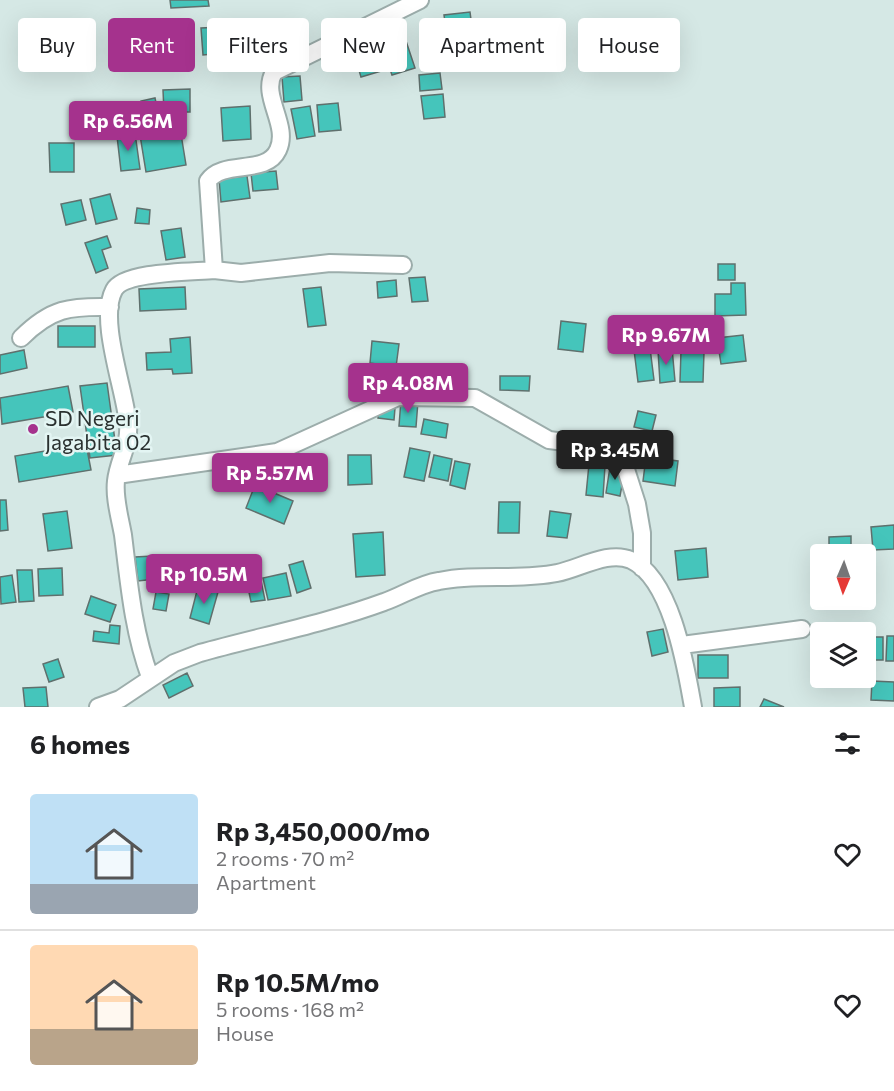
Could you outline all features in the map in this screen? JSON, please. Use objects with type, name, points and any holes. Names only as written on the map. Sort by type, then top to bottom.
[{"type":"street","points":[[214,270],[208,181],[222,171],[246,167],[270,159],[279,150],[281,135],[271,88],[274,72],[420,0]]},
{"type":"street","points":[[150,677],[137,635],[116,490],[117,476],[129,438],[112,340],[110,306],[114,290],[124,280],[214,270],[241,273],[330,262],[403,265]]},
{"type":"street","points":[[21,338],[36,323],[54,312],[80,306],[110,306]]},
{"type":"street","points":[[117,476],[277,452],[398,397],[475,398],[549,440],[612,448],[623,460],[637,504],[642,533],[642,568]]},
{"type":"street","points":[[98,707],[120,699],[174,663],[200,653],[384,602],[438,581],[543,575],[617,558],[632,561],[642,568],[662,595],[682,645],[693,707]]},
{"type":"street","points":[[682,645],[802,629]]},
{"type":"building","points":[[170,0],[208,0],[209,6],[171,8]]},
{"type":"building","points":[[470,12],[471,18],[444,18],[444,15]]},
{"type":"building","points":[[201,28],[207,28],[207,55],[203,55]]},
{"type":"building","points":[[407,44],[415,68],[407,70]]},
{"type":"building","points":[[360,72],[378,72],[361,77]]},
{"type":"building","points":[[440,73],[442,89],[420,91],[419,75]]},
{"type":"building","points":[[300,76],[302,100],[284,102],[282,77]]},
{"type":"building","points":[[190,89],[190,112],[164,112],[163,90]]},
{"type":"building","points":[[443,94],[445,117],[424,119],[421,96]]},
{"type":"building","points":[[155,98],[160,122],[146,125],[141,101]]},
{"type":"building","points":[[139,102],[144,125],[131,128],[126,105]]},
{"type":"building","points":[[338,103],[341,130],[319,132],[317,105]]},
{"type":"building","points":[[250,106],[251,139],[223,141],[221,108]]},
{"type":"building","points":[[310,106],[315,136],[297,139],[291,109]]},
{"type":"building","points":[[180,128],[186,165],[146,172],[140,135]]},
{"type":"building","points":[[135,133],[140,169],[121,171],[117,136]]},
{"type":"building","points":[[49,143],[74,143],[74,172],[50,172]]},
{"type":"building","points":[[276,171],[278,189],[253,191],[251,173]]},
{"type":"building","points":[[247,176],[250,198],[221,202],[219,179]]},
{"type":"building","points":[[110,194],[117,219],[96,224],[90,199]]},
{"type":"building","points":[[81,200],[86,220],[66,225],[61,204]]},
{"type":"building","points":[[137,208],[150,210],[149,224],[135,223]]},
{"type":"building","points":[[181,228],[185,257],[166,260],[161,231]]},
{"type":"building","points":[[107,236],[111,247],[102,250],[108,268],[96,273],[85,243]]},
{"type":"building","points":[[718,264],[735,264],[735,280],[718,280]]},
{"type":"building","points":[[425,277],[428,301],[412,302],[409,278]]},
{"type":"building","points":[[396,280],[397,296],[378,298],[377,282]]},
{"type":"building","points":[[731,283],[745,283],[746,315],[715,316],[715,294],[731,294]]},
{"type":"building","points":[[185,287],[186,309],[140,311],[139,289]]},
{"type":"building","points":[[321,287],[326,325],[308,327],[303,289]]},
{"type":"building","points":[[561,321],[586,324],[583,352],[558,349]]},
{"type":"building","points":[[58,326],[95,326],[95,347],[58,347]]},
{"type":"building","points":[[743,335],[746,361],[721,364],[717,338]]},
{"type":"building","points":[[190,337],[192,373],[173,374],[172,369],[147,370],[146,353],[171,352],[170,339]]},
{"type":"building","points":[[372,341],[399,344],[396,367],[370,363]]},
{"type":"building","points":[[650,348],[654,380],[638,382],[634,350]]},
{"type":"building","points":[[672,348],[675,381],[660,383],[658,350]]},
{"type":"building","points":[[24,350],[27,368],[0,374],[0,355]]},
{"type":"building","points":[[681,351],[704,352],[703,382],[680,382]]},
{"type":"building","points":[[500,376],[530,376],[529,391],[500,390]]},
{"type":"building","points":[[107,383],[117,455],[90,458],[80,386]]},
{"type":"building","points":[[68,386],[73,412],[2,424],[0,398]]},
{"type":"building","points":[[401,400],[418,401],[416,427],[399,426]]},
{"type":"building","points":[[379,407],[395,408],[394,420],[378,418]]},
{"type":"building","points":[[638,411],[656,415],[652,431],[634,427]]},
{"type":"building","points":[[424,419],[448,424],[446,438],[421,434]]},
{"type":"building","points":[[86,444],[91,470],[19,482],[15,456]]},
{"type":"building","points":[[410,448],[430,452],[424,481],[404,477]]},
{"type":"building","points":[[348,455],[371,455],[372,484],[348,485]]},
{"type":"building","points":[[434,455],[452,459],[448,481],[429,477]]},
{"type":"building","points":[[646,457],[678,461],[675,486],[643,481]]},
{"type":"building","points":[[455,461],[470,464],[465,489],[450,485]]},
{"type":"building","points":[[589,464],[605,466],[603,497],[586,495]]},
{"type":"building","points":[[610,467],[625,469],[620,496],[606,493]]},
{"type":"building","points":[[255,485],[293,501],[284,524],[246,508]]},
{"type":"building","points":[[0,500],[6,500],[8,530],[0,531]]},
{"type":"building","points":[[499,502],[520,502],[519,533],[498,533]]},
{"type":"building","points":[[67,511],[72,548],[48,551],[43,514]]},
{"type":"building","points":[[550,511],[571,514],[567,538],[547,536]]},
{"type":"building","points":[[894,525],[894,549],[876,550],[876,544],[872,544],[871,527]]},
{"type":"building","points":[[383,532],[385,575],[356,577],[353,534]]},
{"type":"building","points":[[851,536],[851,544],[829,544],[829,537]]},
{"type":"building","points":[[706,548],[708,577],[678,580],[675,551]]},
{"type":"building","points":[[153,556],[155,579],[138,581],[135,557]]},
{"type":"building","points":[[169,556],[170,581],[157,581],[155,557]]},
{"type":"building","points":[[303,561],[311,588],[297,593],[289,565]]},
{"type":"building","points":[[62,568],[63,595],[39,596],[38,569]]},
{"type":"building","points":[[17,570],[32,570],[34,601],[19,602]]},
{"type":"building","points":[[286,573],[291,596],[268,600],[263,578]]},
{"type":"building","points":[[12,575],[16,602],[1,604],[0,577]]},
{"type":"building","points":[[261,581],[265,600],[251,602],[247,583]]},
{"type":"building","points":[[198,587],[218,592],[209,624],[190,618]]},
{"type":"building","points":[[156,592],[169,594],[166,611],[153,609]]},
{"type":"building","points":[[91,596],[116,605],[110,622],[85,614]]},
{"type":"building","points":[[110,625],[120,626],[119,644],[93,641],[94,631],[109,633]]},
{"type":"building","points":[[663,629],[668,652],[652,656],[647,632]]},
{"type":"building","points":[[887,636],[894,636],[894,661],[886,661]]},
{"type":"building","points":[[876,637],[883,637],[883,660],[876,660]]},
{"type":"building","points":[[698,655],[728,655],[728,678],[698,678]]},
{"type":"building","points":[[58,659],[64,677],[49,682],[43,664]]},
{"type":"building","points":[[187,673],[193,686],[169,698],[163,685]]},
{"type":"building","points":[[876,681],[894,682],[894,701],[871,700],[872,688],[876,688]]},
{"type":"building","points":[[46,687],[48,707],[25,707],[23,688]]},
{"type":"building","points":[[740,687],[740,707],[714,707],[714,688]]},
{"type":"building","points":[[764,699],[784,707],[760,707]]},
{"type":"place","name":"SD Negeri Jagabita 02","points":[[33,429]]}]
